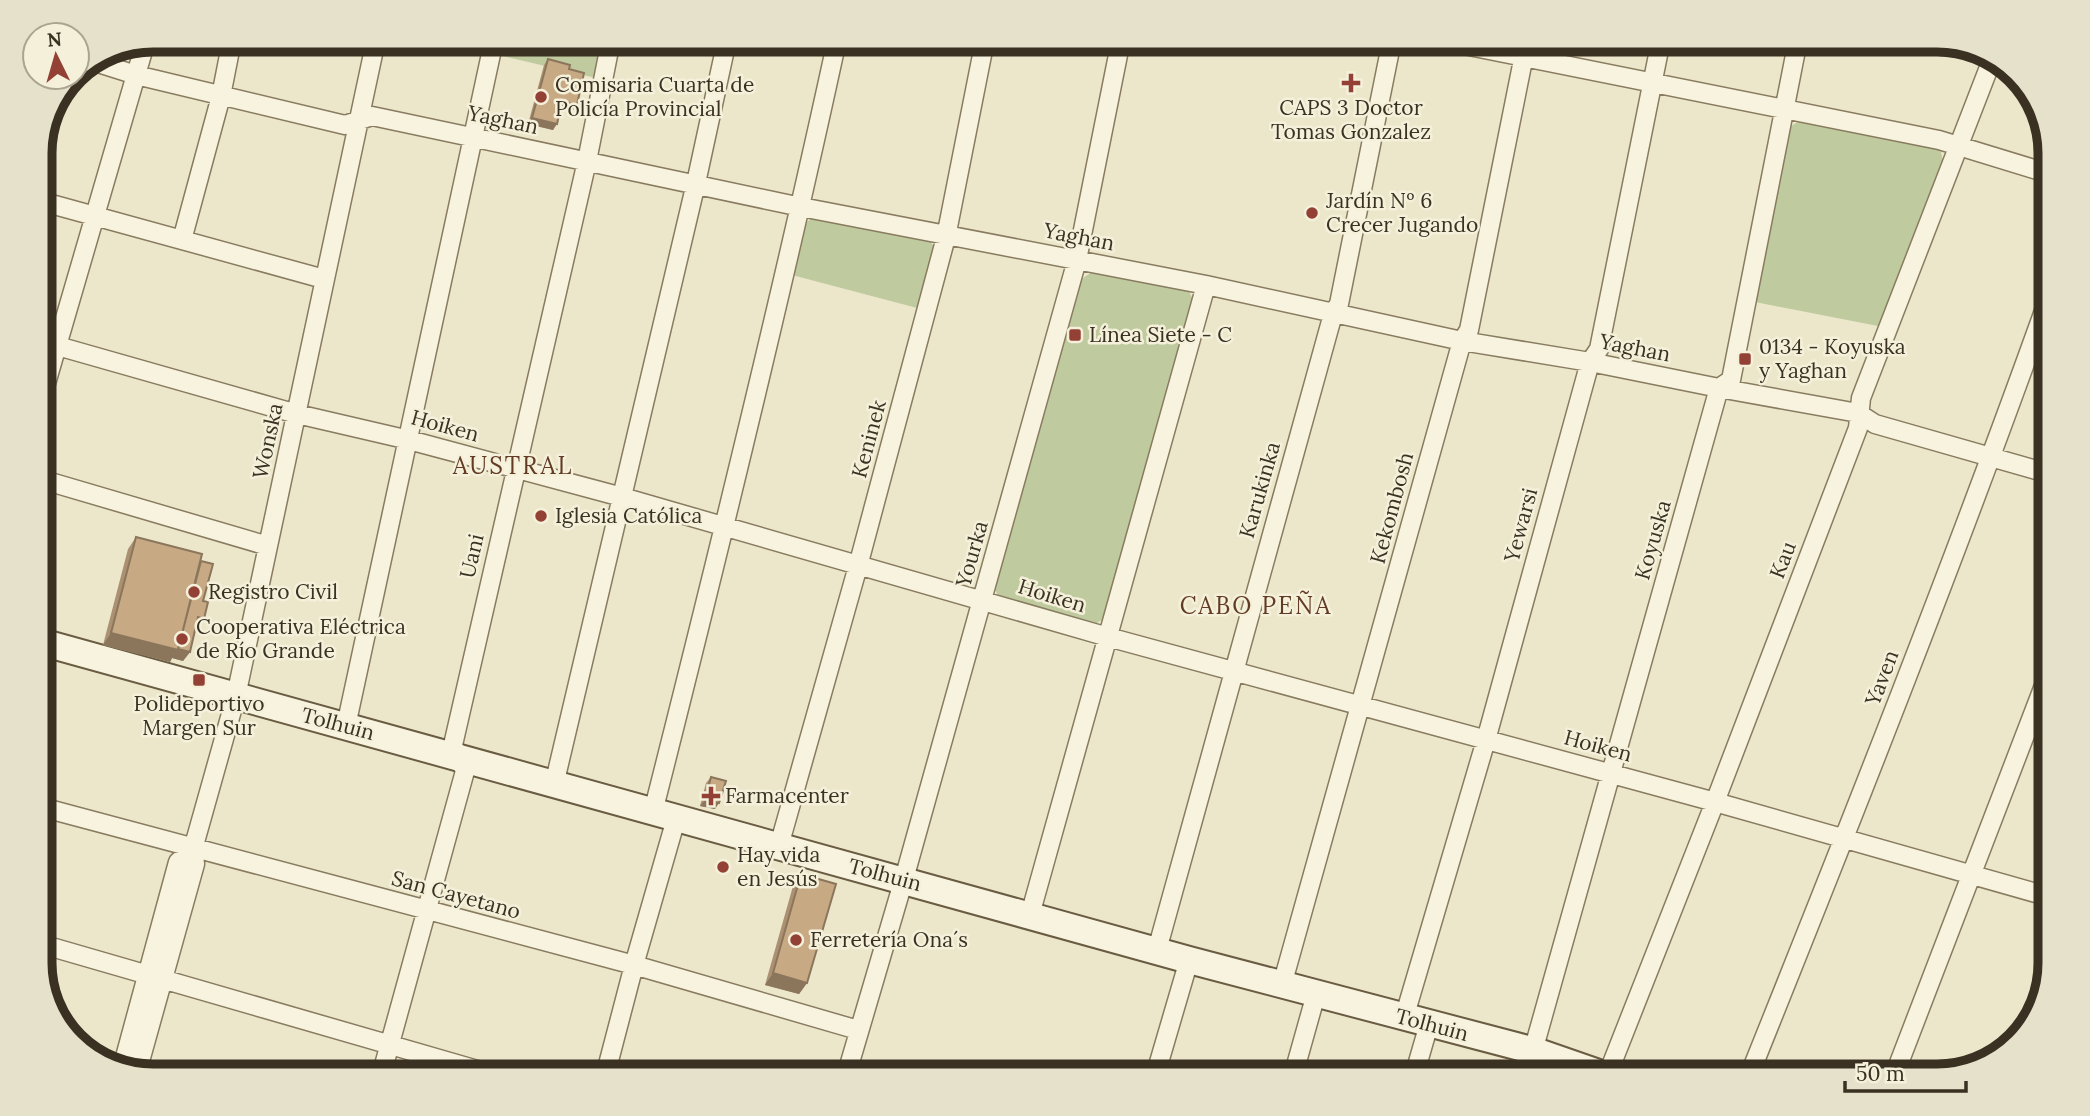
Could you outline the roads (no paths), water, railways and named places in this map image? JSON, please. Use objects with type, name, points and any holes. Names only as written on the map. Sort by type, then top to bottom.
[{"type":"street","points":[[182,240],[221,96],[230,52]]},
{"type":"street","name":"Wonska","points":[[125,1059],[195,864],[193,849],[236,696],[374,52]]},
{"type":"street","points":[[346,726],[492,52]]},
{"type":"street","name":"Uani","points":[[384,1064],[465,771],[453,746],[587,160],[609,52]]},
{"type":"street","points":[[554,785],[724,52]]},
{"type":"street","points":[[608,1064],[634,965],[725,528],[801,207],[834,52]]},
{"type":"street","name":"Keninek","points":[[779,846],[858,566],[946,237],[983,52]]},
{"type":"street","name":"Yourka","points":[[849,1064],[904,879],[1077,260],[1119,52]]},
{"type":"street","name":"Karukinka","points":[[1157,950],[1333,313],[1339,304],[1390,52]]},
{"type":"street","name":"Kekombosh","points":[[1282,985],[1462,341],[1469,330],[1524,52]]},
{"type":"street","points":[[1540,52],[1653,82],[1939,140],[2037,170]]},
{"type":"street","name":"Yewarsi","points":[[1414,1064],[1416,1021],[1486,740],[1590,362],[1599,349],[1659,52]]},
{"type":"street","name":"Koyuska","points":[[1531,1063],[1719,388],[1731,380],[1795,52]]},
{"type":"street","points":[[53,331],[96,216],[142,53]]},
{"type":"street","name":"Yaghan","points":[[105,65],[345,125],[372,116],[946,237],[1206,285],[1462,341],[1590,362],[1858,413],[1875,424],[2037,471]]},
{"type":"street","name":"Kau","points":[[1612,1064],[1716,802],[1858,428],[1861,398],[1989,68]]},
{"type":"street","points":[[53,204],[324,279]]},
{"type":"street","points":[[1030,915],[1206,285]]},
{"type":"street","name":"Yaven","points":[[1754,1064],[1991,459],[2037,330]]},
{"type":"street","name":"Hoiken","points":[[53,345],[297,414],[409,440],[622,497],[1108,637],[1716,802],[2038,894]]},
{"type":"street","points":[[53,483],[268,545]]},
{"type":"street","name":"Tolhuin","points":[[53,646],[1416,1021],[1531,1063]]},
{"type":"street","points":[[1899,1064],[2038,703]]},
{"type":"street","name":"San Cayetano","points":[[53,811],[634,965],[858,1030]]},
{"type":"street","points":[[53,948],[458,1064]]},
{"type":"street","points":[[1159,1064],[1189,960]]},
{"type":"street","name":"Wonska","points":[[139,1062],[155,978]]},
{"type":"street","points":[[1296,1064],[1316,994]]},
{"type":"place","name":"CAPS 3 Doctor Tomas Gonzalez","points":[[1351,83]]},
{"type":"place","name":"Comisaria Cuarta de Policía Provincial","points":[[541,97]]},
{"type":"place","name":"Jardín Nº 6 Crecer Jugando","points":[[1312,213]]},
{"type":"place","name":"Línea Siete - C","points":[[1075,335]]},
{"type":"place","name":"0134 - Koyuska y Yaghan","points":[[1745,359]]},
{"type":"place","name":"Iglesia Católica","points":[[541,516]]},
{"type":"place","name":"Registro Civil","points":[[194,592]]},
{"type":"place","name":"Cooperativa Eléctrica de Río Grande","points":[[182,639]]},
{"type":"place","name":"Polideportivo Margen Sur","points":[[199,680]]},
{"type":"place","name":"Farmacenter","points":[[711,796]]},
{"type":"place","name":"Hay vida en Jesús","points":[[723,867]]},
{"type":"place","name":"Ferretería Ona´s","points":[[796,940]]},
{"type":"district","name":"AUSTRAL","points":[[513,466]]},
{"type":"district","name":"CABO PEÑA","points":[[1256,606]]}]
